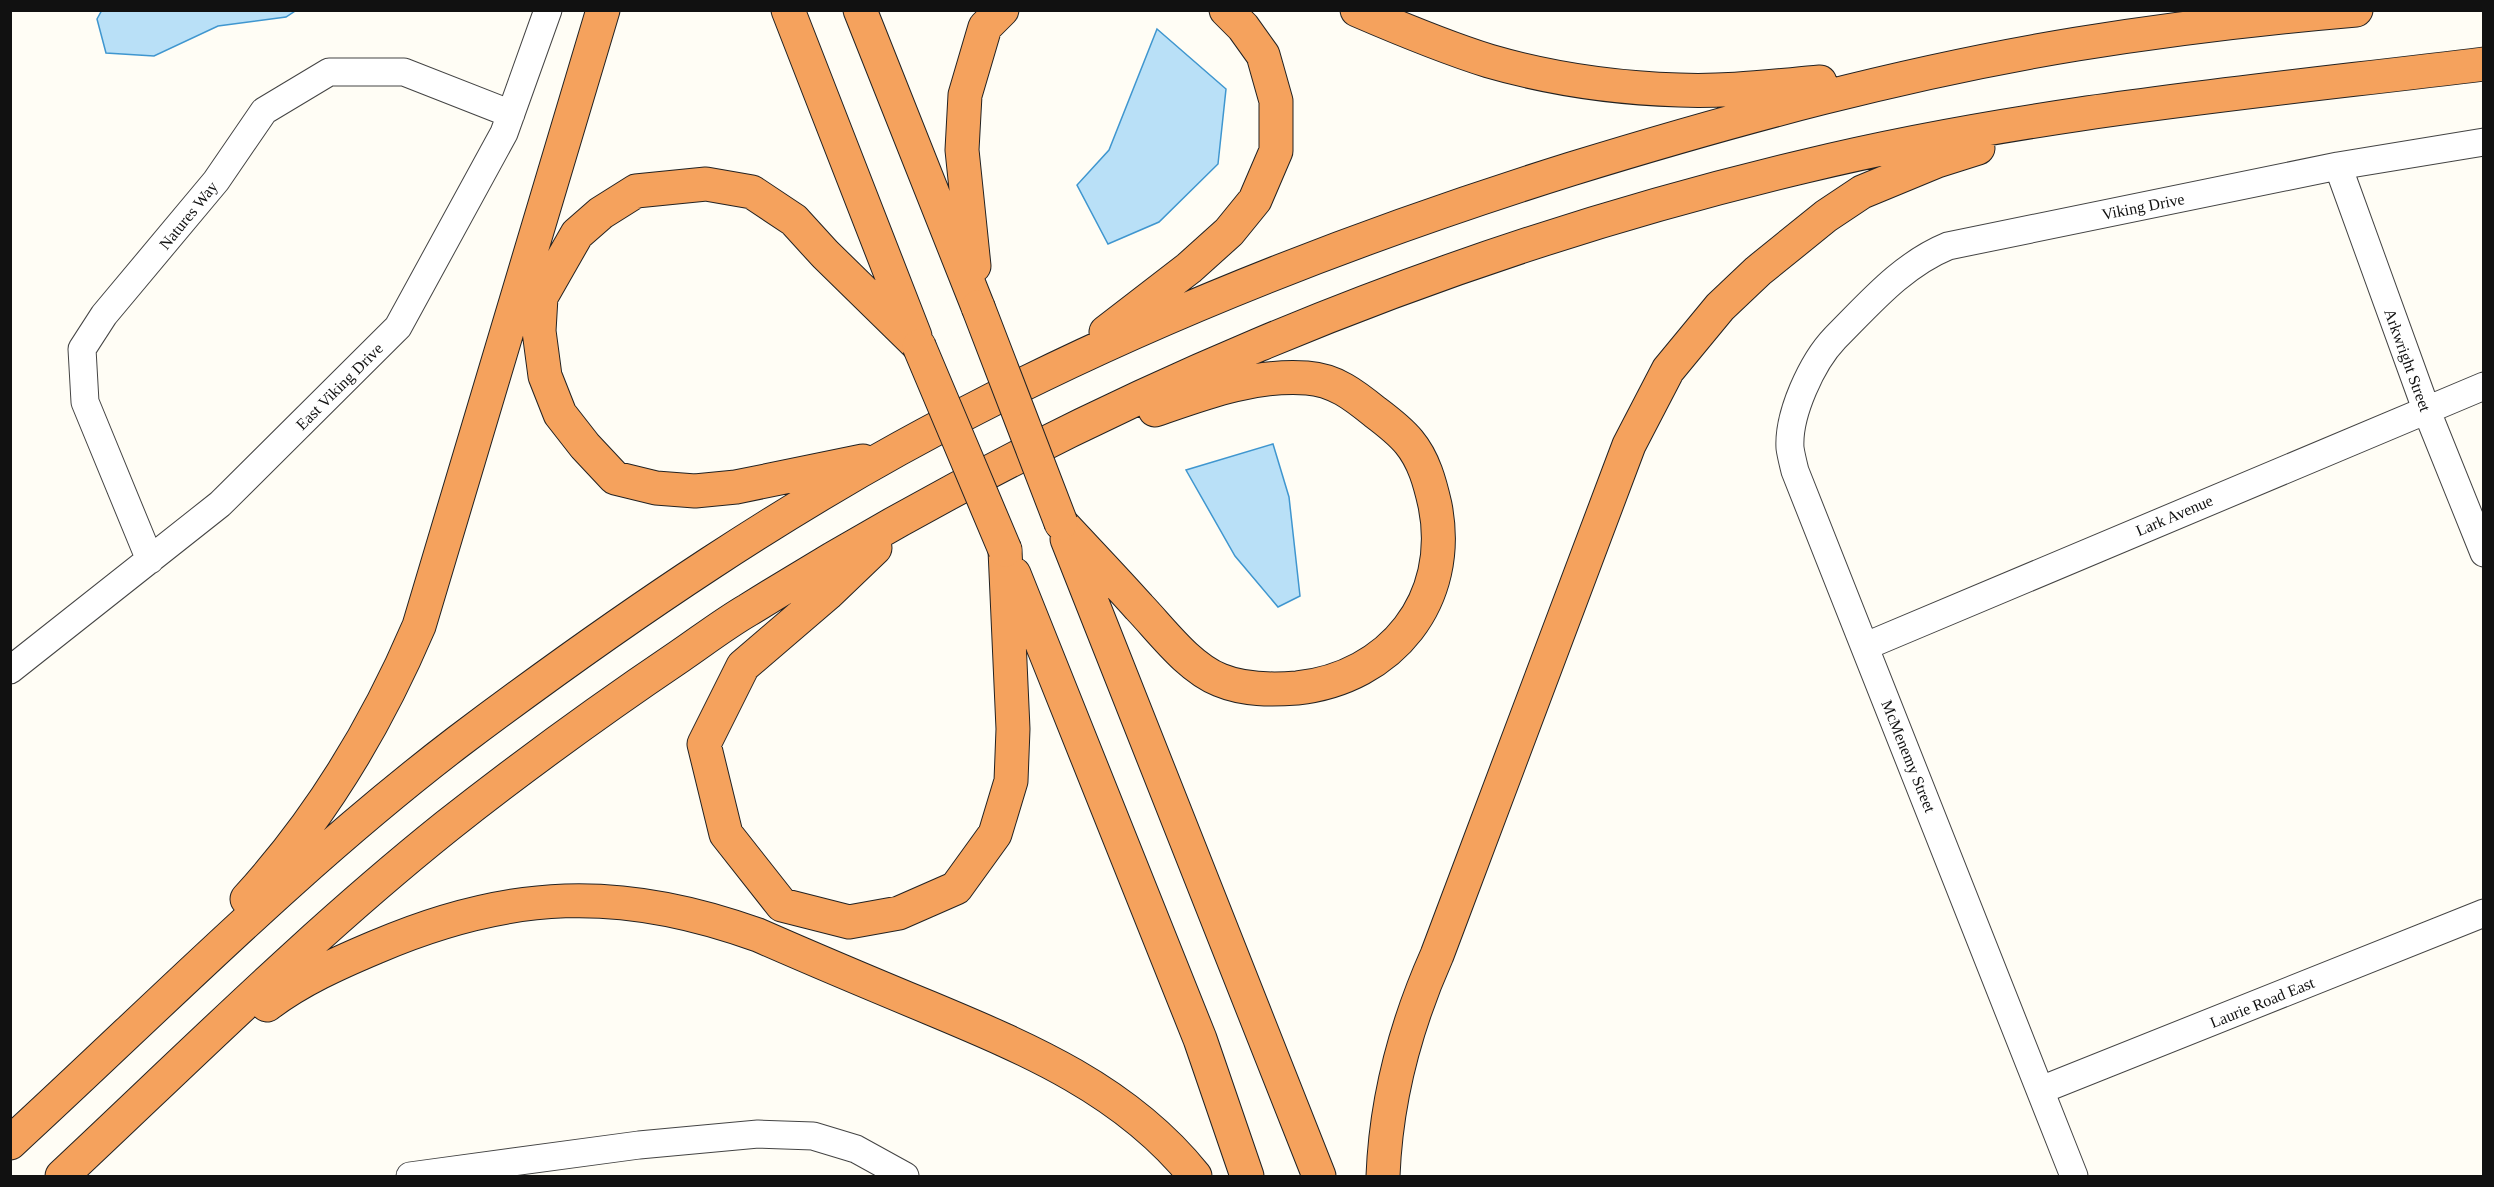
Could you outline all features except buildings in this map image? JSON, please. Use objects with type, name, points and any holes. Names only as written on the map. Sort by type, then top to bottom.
[{"type":"highway","points":[[80,1079],[256,889],[298,839],[340,780],[397,680],[419,626],[603,10]]},
{"type":"highway","points":[[788,10],[915,340],[1007,559],[1200,1039],[1247,1176]]},
{"type":"highway","points":[[860,10],[1319,1176]]},
{"type":"highway","points":[[978,307],[962,150],[965,95],[985,27],[1002,10]]},
{"type":"highway","points":[[1063,365],[1189,268],[1229,232],[1254,200],[1276,151],[1276,101],[1263,55],[1244,27],[1226,10]]},
{"type":"highway","points":[[1357,10],[1422,37],[1490,61],[1552,76],[1616,86],[1680,90],[1744,89],[1924,74]]},
{"type":"highway","points":[[10,1143],[265,906],[352,829],[452,747],[616,627],[780,520],[888,455],[973,409],[1063,365],[1185,310],[1308,260],[1496,193],[1748,117],[1924,74],[2071,45],[2169,30],[2356,10]]},
{"type":"highway","points":[[62,1176],[351,908],[441,831],[629,690],[741,614],[910,513],[1173,381],[1355,304],[1514,248],[1705,191],[1809,165],[1914,142],[2094,112],[2484,64]]},
{"type":"highway","points":[[1383,1176],[1384,1141],[1392,1088],[1405,1036],[1419,994],[1437,956],[1629,445],[1668,370],[1720,307],[1758,271],[1826,216],[1862,192],[1937,161],[2094,112]]},
{"type":"highway","points":[[888,455],[736,487],[695,491],[656,488],[615,478],[585,447],[560,414],[545,376],[539,331],[541,297],[577,234],[601,213],[636,191],[706,184],[752,192],[794,220],[825,254],[915,340]]},
{"type":"highway","points":[[1065,529],[1181,654],[1219,680],[1266,691],[1305,687],[1339,680],[1378,658],[1405,633],[1425,603],[1437,571],[1440,530],[1428,475],[1410,443],[1387,421],[1344,387],[1308,378],[1271,379],[1231,386],[1069,432]]},
{"type":"highway","points":[[910,513],[827,594],[743,666],[704,744],[726,834],[782,905],[849,922],[899,913],[956,888],[995,834],[1011,781],[1013,729],[1007,559]]},
{"type":"highway","points":[[137,1105],[280,996],[329,967],[420,928],[459,916],[499,907],[547,902],[596,901],[677,911],[724,923],[1026,1048],[1072,1073],[1116,1102],[1156,1136],[1195,1176]]},
{"type":"street","name":"East Viking Drive","points":[[10,670],[220,504],[398,327],[504,133],[548,10]]},
{"type":"street","name":"Natures Way","points":[[150,560],[85,402],[82,349],[104,315],[216,181],[264,111],[329,72],[404,72],[511,114]]},
{"type":"street","name":"Viking Drive","points":[[1835,338],[1898,275],[1928,254],[1948,246],[2338,166],[2484,142]]},
{"type":"street","name":"Arkwright Street","points":[[2338,166],[2426,409],[2484,553]]},
{"type":"street","name":"McMenemy Street","points":[[1835,338],[1827,346],[1802,392],[1793,420],[1790,447],[1795,471],[2074,1176]]},
{"type":"street","name":"Lark Avenue","points":[[1866,646],[2484,386]]},
{"type":"street","name":"Laurie Road East","points":[[2041,1090],[2484,913]]},
{"type":"street","points":[[410,1176],[639,1145],[759,1134],[813,1136],[856,1149],[905,1176]]},
{"type":"water","points":[[102,10],[295,11],[286,17],[218,26],[154,56],[106,53],[97,19]]},
{"type":"water","points":[[1157,29],[1226,89],[1218,164],[1159,222],[1108,244],[1077,185],[1109,150]]},
{"type":"water","points":[[1273,444],[1289,497],[1300,596],[1278,607],[1235,556],[1186,470]]}]
